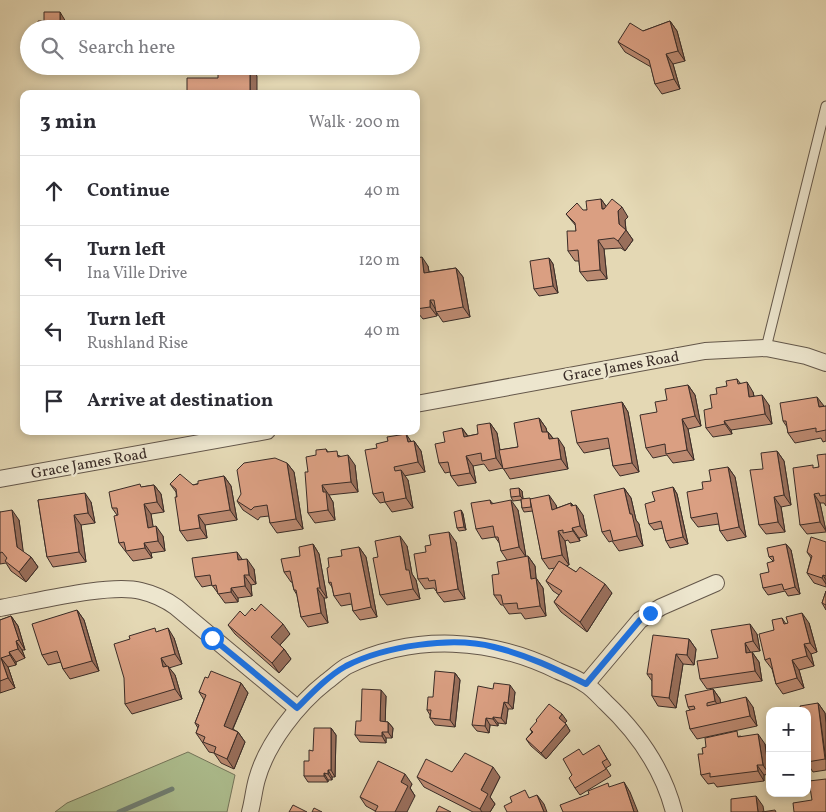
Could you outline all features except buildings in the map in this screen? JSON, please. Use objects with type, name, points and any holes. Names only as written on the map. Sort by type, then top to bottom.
[{"type":"street","name":"Grace James Road","points":[[420,403],[705,351],[766,348],[806,356],[826,363]]},
{"type":"street","name":"Grace James Road","points":[[0,479],[199,437],[222,435]]},
{"type":"street","points":[[586,684],[640,620],[660,607],[716,583]]},
{"type":"street","points":[[0,608],[112,589],[140,590],[153,594],[176,607],[297,708]]},
{"type":"street","points":[[250,812],[257,777],[275,741],[297,708],[346,667],[388,650],[438,642],[493,646],[540,662],[586,684],[624,720],[654,761],[671,799],[674,812]]},
{"type":"lane","points":[[766,348],[826,106]]},
{"type":"green space","points":[[188,752],[235,775],[227,812],[55,812],[67,803]]},
{"type":"waterway","points":[[119,812],[172,789]]},
{"type":"route","points":[[212,638],[297,708],[310,694],[346,667],[388,650],[438,642],[493,646],[540,662],[586,684],[640,620],[650,613]]}]
